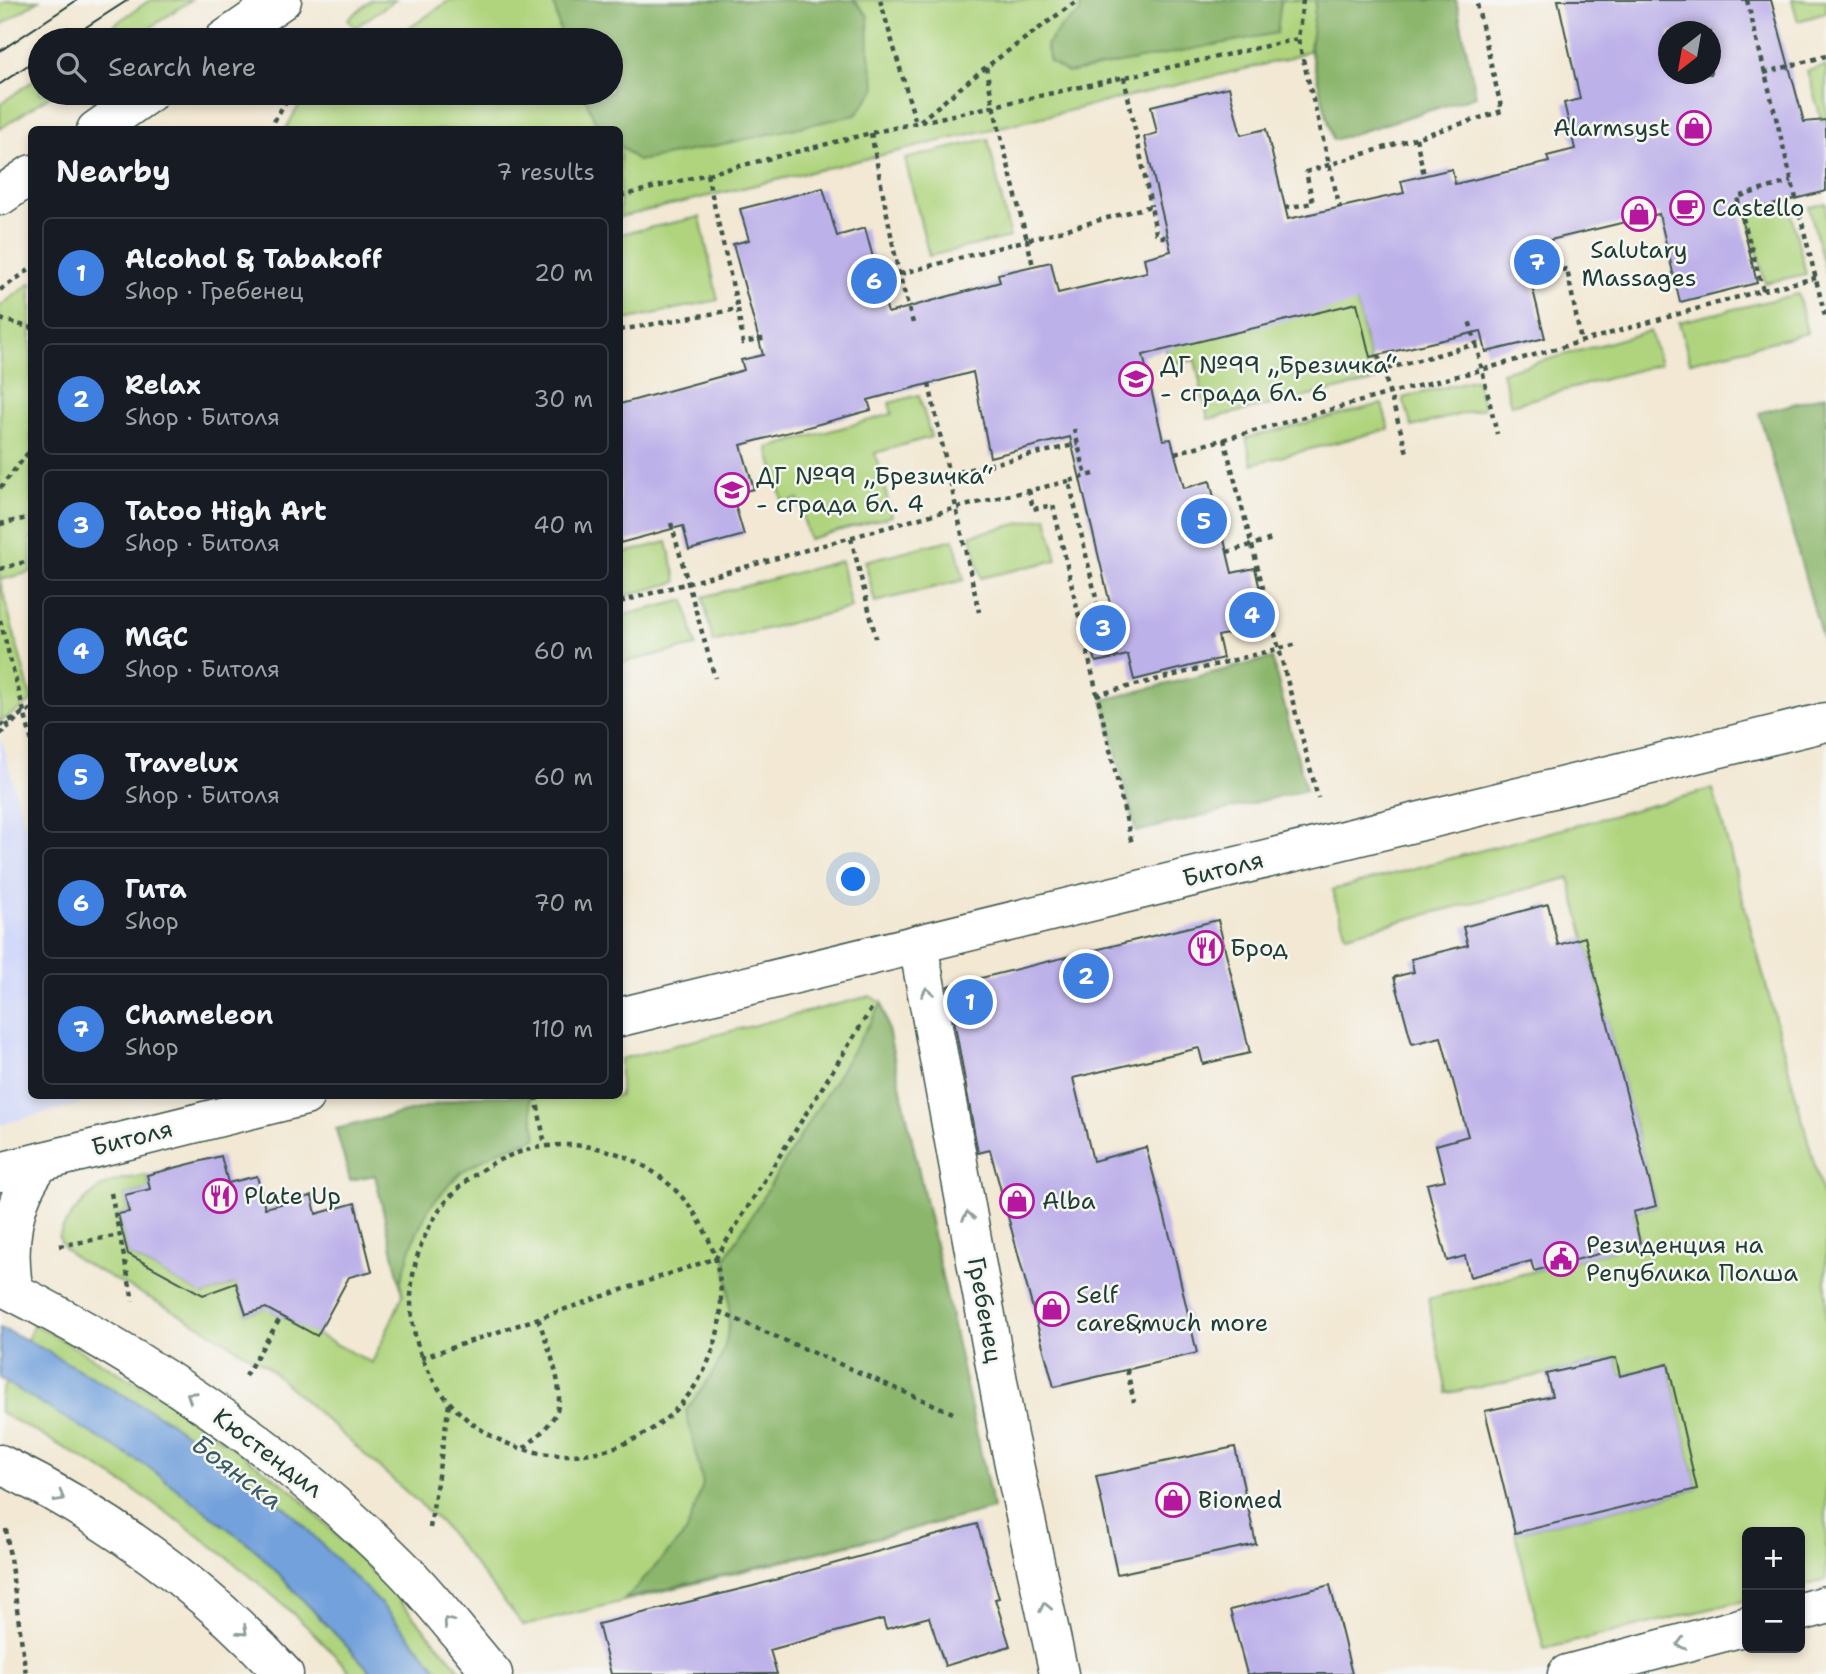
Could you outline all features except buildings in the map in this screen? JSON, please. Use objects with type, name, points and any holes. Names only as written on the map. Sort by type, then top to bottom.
[{"type":"street","points":[[241,28],[282,0]]},
{"type":"street","points":[[102,126],[132,105]]},
{"type":"street","points":[[0,196],[28,177]]},
{"type":"street","name":"Битоля","points":[[623,1016],[1826,722]]},
{"type":"street","name":"Гребенец","points":[[918,944],[1008,1436],[1059,1674]]},
{"type":"street","name":"Битоля","points":[[0,1172],[293,1099]]},
{"type":"street","points":[[7,1289],[11,1229],[31,1173],[41,1161]]},
{"type":"street","name":"Кюстендил","points":[[7,1289],[152,1371],[215,1412],[313,1486],[359,1525],[402,1568],[493,1674]]},
{"type":"street","points":[[0,1464],[68,1502],[181,1577],[247,1634],[284,1674]]},
{"type":"street","points":[[1805,1611],[1826,1605]]},
{"type":"street","points":[[1567,1674],[1742,1627]]},
{"type":"path","points":[[880,0],[916,123]]},
{"type":"path","points":[[916,123],[986,67],[1078,0]]},
{"type":"path","points":[[1303,0],[1298,39],[1340,208]]},
{"type":"path","points":[[1285,208],[1313,203],[1306,172],[1502,111],[1476,0]]},
{"type":"path","points":[[1747,0],[1826,320]]},
{"type":"path","points":[[623,195],[871,133],[1298,39]]},
{"type":"path","points":[[1765,73],[1826,56]]},
{"type":"path","points":[[986,67],[1033,266]]},
{"type":"path","points":[[1124,77],[1156,233],[1160,237],[1168,237]]},
{"type":"path","points":[[272,126],[284,105]]},
{"type":"path","points":[[871,133],[900,274],[914,323]]},
{"type":"path","points":[[1416,138],[1424,175]]},
{"type":"path","points":[[707,174],[738,309],[743,344],[767,338]]},
{"type":"path","points":[[1763,290],[1737,197],[1792,181]]},
{"type":"path","points":[[900,274],[1151,206]]},
{"type":"path","points":[[1552,272],[1567,269],[1581,341]]},
{"type":"path","points":[[0,290],[28,271]]},
{"type":"path","points":[[1175,453],[1763,290],[1816,278]]},
{"type":"path","points":[[623,329],[738,309]]},
{"type":"path","points":[[0,319],[28,327]]},
{"type":"path","points":[[1469,320],[1497,433]]},
{"type":"path","points":[[1383,370],[1476,344]]},
{"type":"path","points":[[1378,355],[1408,456]]},
{"type":"path","points":[[929,384],[979,612]]},
{"type":"path","points":[[1074,429],[1086,476]]},
{"type":"path","points":[[1224,439],[1329,843]]},
{"type":"path","points":[[949,474],[1078,444]]},
{"type":"path","points":[[0,488],[28,452]]},
{"type":"path","points":[[623,601],[957,508],[1094,474]]},
{"type":"path","points":[[1069,481],[1099,611]]},
{"type":"path","points":[[1029,490],[1033,509],[1053,505],[1132,845]]},
{"type":"path","points":[[0,524],[28,518]]},
{"type":"path","points":[[671,523],[715,678]]},
{"type":"path","points":[[851,538],[876,638]]},
{"type":"path","points":[[1227,552],[1272,539]]},
{"type":"path","points":[[0,569],[28,561]]},
{"type":"path","points":[[0,620],[28,726]]},
{"type":"path","points":[[1096,695],[1297,644]]},
{"type":"path","points":[[0,734],[28,710]]},
{"type":"path","points":[[0,726],[8,725]]},
{"type":"path","points":[[421,1358],[716,1258],[877,1000]]},
{"type":"path","points":[[537,1099],[545,1145]]},
{"type":"path","points":[[545,1145],[589,1146],[632,1158],[669,1183],[698,1217],[716,1258],[719,1312],[710,1362],[682,1405],[640,1438],[591,1454],[539,1454],[524,1449],[490,1436],[449,1404],[421,1358],[410,1312],[414,1265],[431,1221],[460,1185],[499,1159],[545,1145]]},
{"type":"path","points":[[111,1190],[135,1310]]},
{"type":"path","points":[[46,1248],[120,1235]]},
{"type":"path","points":[[719,1312],[1008,1436]]},
{"type":"path","points":[[243,1380],[281,1317]]},
{"type":"path","points":[[524,1449],[540,1435],[556,1413],[559,1387],[538,1318]]},
{"type":"path","points":[[1127,1370],[1134,1402]]},
{"type":"path","points":[[429,1536],[449,1404]]},
{"type":"path","points":[[6,1529],[26,1674]]},
{"type":"shaded area","points":[[0,735],[28,836],[28,1099],[98,1099],[0,1125]]},
{"type":"green space","points":[[8,0],[39,0],[0,26],[0,5]]},
{"type":"green space","points":[[150,0],[191,0],[150,28],[109,28]]},
{"type":"green space","points":[[371,0],[395,0],[354,28],[348,19]]},
{"type":"green space","points":[[450,0],[1456,0],[1476,96],[1333,140],[1310,50],[1287,59],[623,216],[623,126],[287,126],[299,105],[623,105],[623,28],[409,28]]},
{"type":"green space","points":[[553,0],[854,0],[868,16],[869,56],[876,88],[856,115],[637,161],[623,148],[623,126],[600,126],[588,105],[623,105],[623,28],[559,28]]},
{"type":"green space","points":[[1080,0],[1281,0],[1277,33],[1068,73],[1050,62],[1046,45],[1062,26],[1080,13]]},
{"type":"green space","points":[[1316,0],[1456,0],[1476,96],[1333,140],[1310,49]]},
{"type":"green space","points":[[1792,0],[1826,0],[1826,13],[1798,21]]},
{"type":"green space","points":[[1826,66],[1826,130],[1825,131],[1807,71]]},
{"type":"green space","points":[[28,84],[28,105],[36,105],[0,129],[0,104]]},
{"type":"green space","points":[[988,139],[1010,237],[929,256],[905,159]]},
{"type":"green space","points":[[1826,203],[1826,274],[1809,207]]},
{"type":"green space","points":[[1789,205],[1806,274],[1765,283],[1748,215]]},
{"type":"green space","points":[[700,217],[718,300],[623,320],[623,233]]},
{"type":"green space","points":[[28,285],[28,573],[0,580],[0,306]]},
{"type":"green space","points":[[1353,285],[1375,381],[1208,419],[1195,360],[1169,364],[1159,318]]},
{"type":"green space","points":[[1798,294],[1807,333],[1690,362],[1679,322]]},
{"type":"green space","points":[[1650,331],[1660,364],[1511,405],[1502,372]]},
{"type":"green space","points":[[1476,379],[1484,408],[1412,427],[1403,398]]},
{"type":"green space","points":[[919,395],[931,437],[875,453],[892,516],[809,539],[798,499],[783,503],[768,448],[892,414],[889,403]]},
{"type":"green space","points":[[1826,395],[1826,652],[1759,413]]},
{"type":"green space","points":[[1382,404],[1389,429],[1252,464],[1246,438]]},
{"type":"green space","points":[[1047,517],[1057,560],[981,578],[971,535]]},
{"type":"green space","points":[[954,539],[964,580],[875,602],[865,561]]},
{"type":"green space","points":[[667,542],[677,582],[623,596],[623,553]]},
{"type":"green space","points":[[841,561],[851,608],[713,642],[703,597]]},
{"type":"green space","points":[[0,581],[28,686],[28,704],[0,722]]},
{"type":"green space","points":[[685,600],[696,646],[623,662],[623,615]]},
{"type":"green space","points":[[1272,658],[1306,790],[1136,832],[1103,700]]},
{"type":"green space","points":[[1713,789],[1826,1207],[1826,1580],[1805,1586],[1805,1527],[1742,1527],[1742,1601],[1544,1649],[1515,1533],[1697,1489],[1668,1364],[1620,1376],[1616,1358],[1447,1393],[1428,1299],[1640,1243],[1633,1212],[1656,1206],[1569,878],[1346,935],[1332,890]]},
{"type":"green space","points":[[870,996],[882,1003],[993,1509],[524,1626],[441,1523],[265,1365],[176,1312],[78,1260],[64,1248],[59,1237],[72,1214],[101,1188],[117,1180],[147,1175],[150,1189],[125,1195],[129,1212],[118,1215],[128,1254],[203,1295],[236,1283],[246,1314],[276,1304],[272,1311],[372,1363],[403,1295],[375,1175],[350,1180],[336,1129],[460,1099],[623,1099],[623,1058]]},
{"type":"green space","points":[[882,1003],[993,1509],[625,1599],[686,1533],[703,1484],[686,1411],[717,1366],[726,1341],[729,1299],[725,1259]]},
{"type":"green space","points":[[460,1099],[530,1099],[537,1138],[498,1151],[461,1172],[430,1206],[414,1239],[400,1284],[375,1175],[350,1180],[336,1129]]},
{"type":"green space","points":[[34,1324],[171,1403],[293,1491],[392,1592],[464,1674],[442,1674],[380,1603],[167,1420],[27,1340]]},
{"type":"green space","points":[[6,1382],[152,1469],[257,1551],[373,1674],[352,1674],[273,1596],[216,1549],[156,1505],[95,1466],[0,1412],[0,1396]]},
{"type":"water","name":"Боянска","points":[[0,1328],[27,1340],[167,1420],[287,1509],[380,1603],[442,1674],[373,1674],[257,1551],[151,1469],[0,1379]]},
{"type":"tram line","points":[[35,28],[77,0]]},
{"type":"tram line","points":[[85,28],[128,0]]},
{"type":"tram line","points":[[0,51],[28,32]]},
{"type":"tram line","points":[[0,84],[28,65]]},
{"type":"place","name":"Alarmsyst","points":[[1694,128]]},
{"type":"place","name":"Castello","points":[[1687,208]]},
{"type":"place","name":"Salutary Massages","points":[[1639,214]]},
{"type":"place","name":"Chameleon","points":[[1537,262]]},
{"type":"place","name":"Гита","points":[[874,281]]},
{"type":"place","name":"ДГ №99 „Брезичка“ - сграда бл. 6","points":[[1136,379]]},
{"type":"place","name":"ДГ №99 „Брезичка“ - сграда бл. 4","points":[[732,490]]},
{"type":"place","name":"Travelux","points":[[1204,521]]},
{"type":"place","name":"MGC","points":[[1252,615]]},
{"type":"place","name":"Tatoo High Art","points":[[1103,628]]},
{"type":"place","name":"Брод","points":[[1206,948]]},
{"type":"place","name":"Relax","points":[[1086,976]]},
{"type":"place","name":"Alcohol & Tabakoff","points":[[970,1002]]},
{"type":"place","name":"Plate Up","points":[[220,1196]]},
{"type":"place","name":"Alba","points":[[1017,1201]]},
{"type":"place","name":"Резиденция на Република Полша","points":[[1561,1259]]},
{"type":"place","name":"Self care&much more","points":[[1052,1309]]},
{"type":"place","name":"Biomed","points":[[1173,1500]]}]
